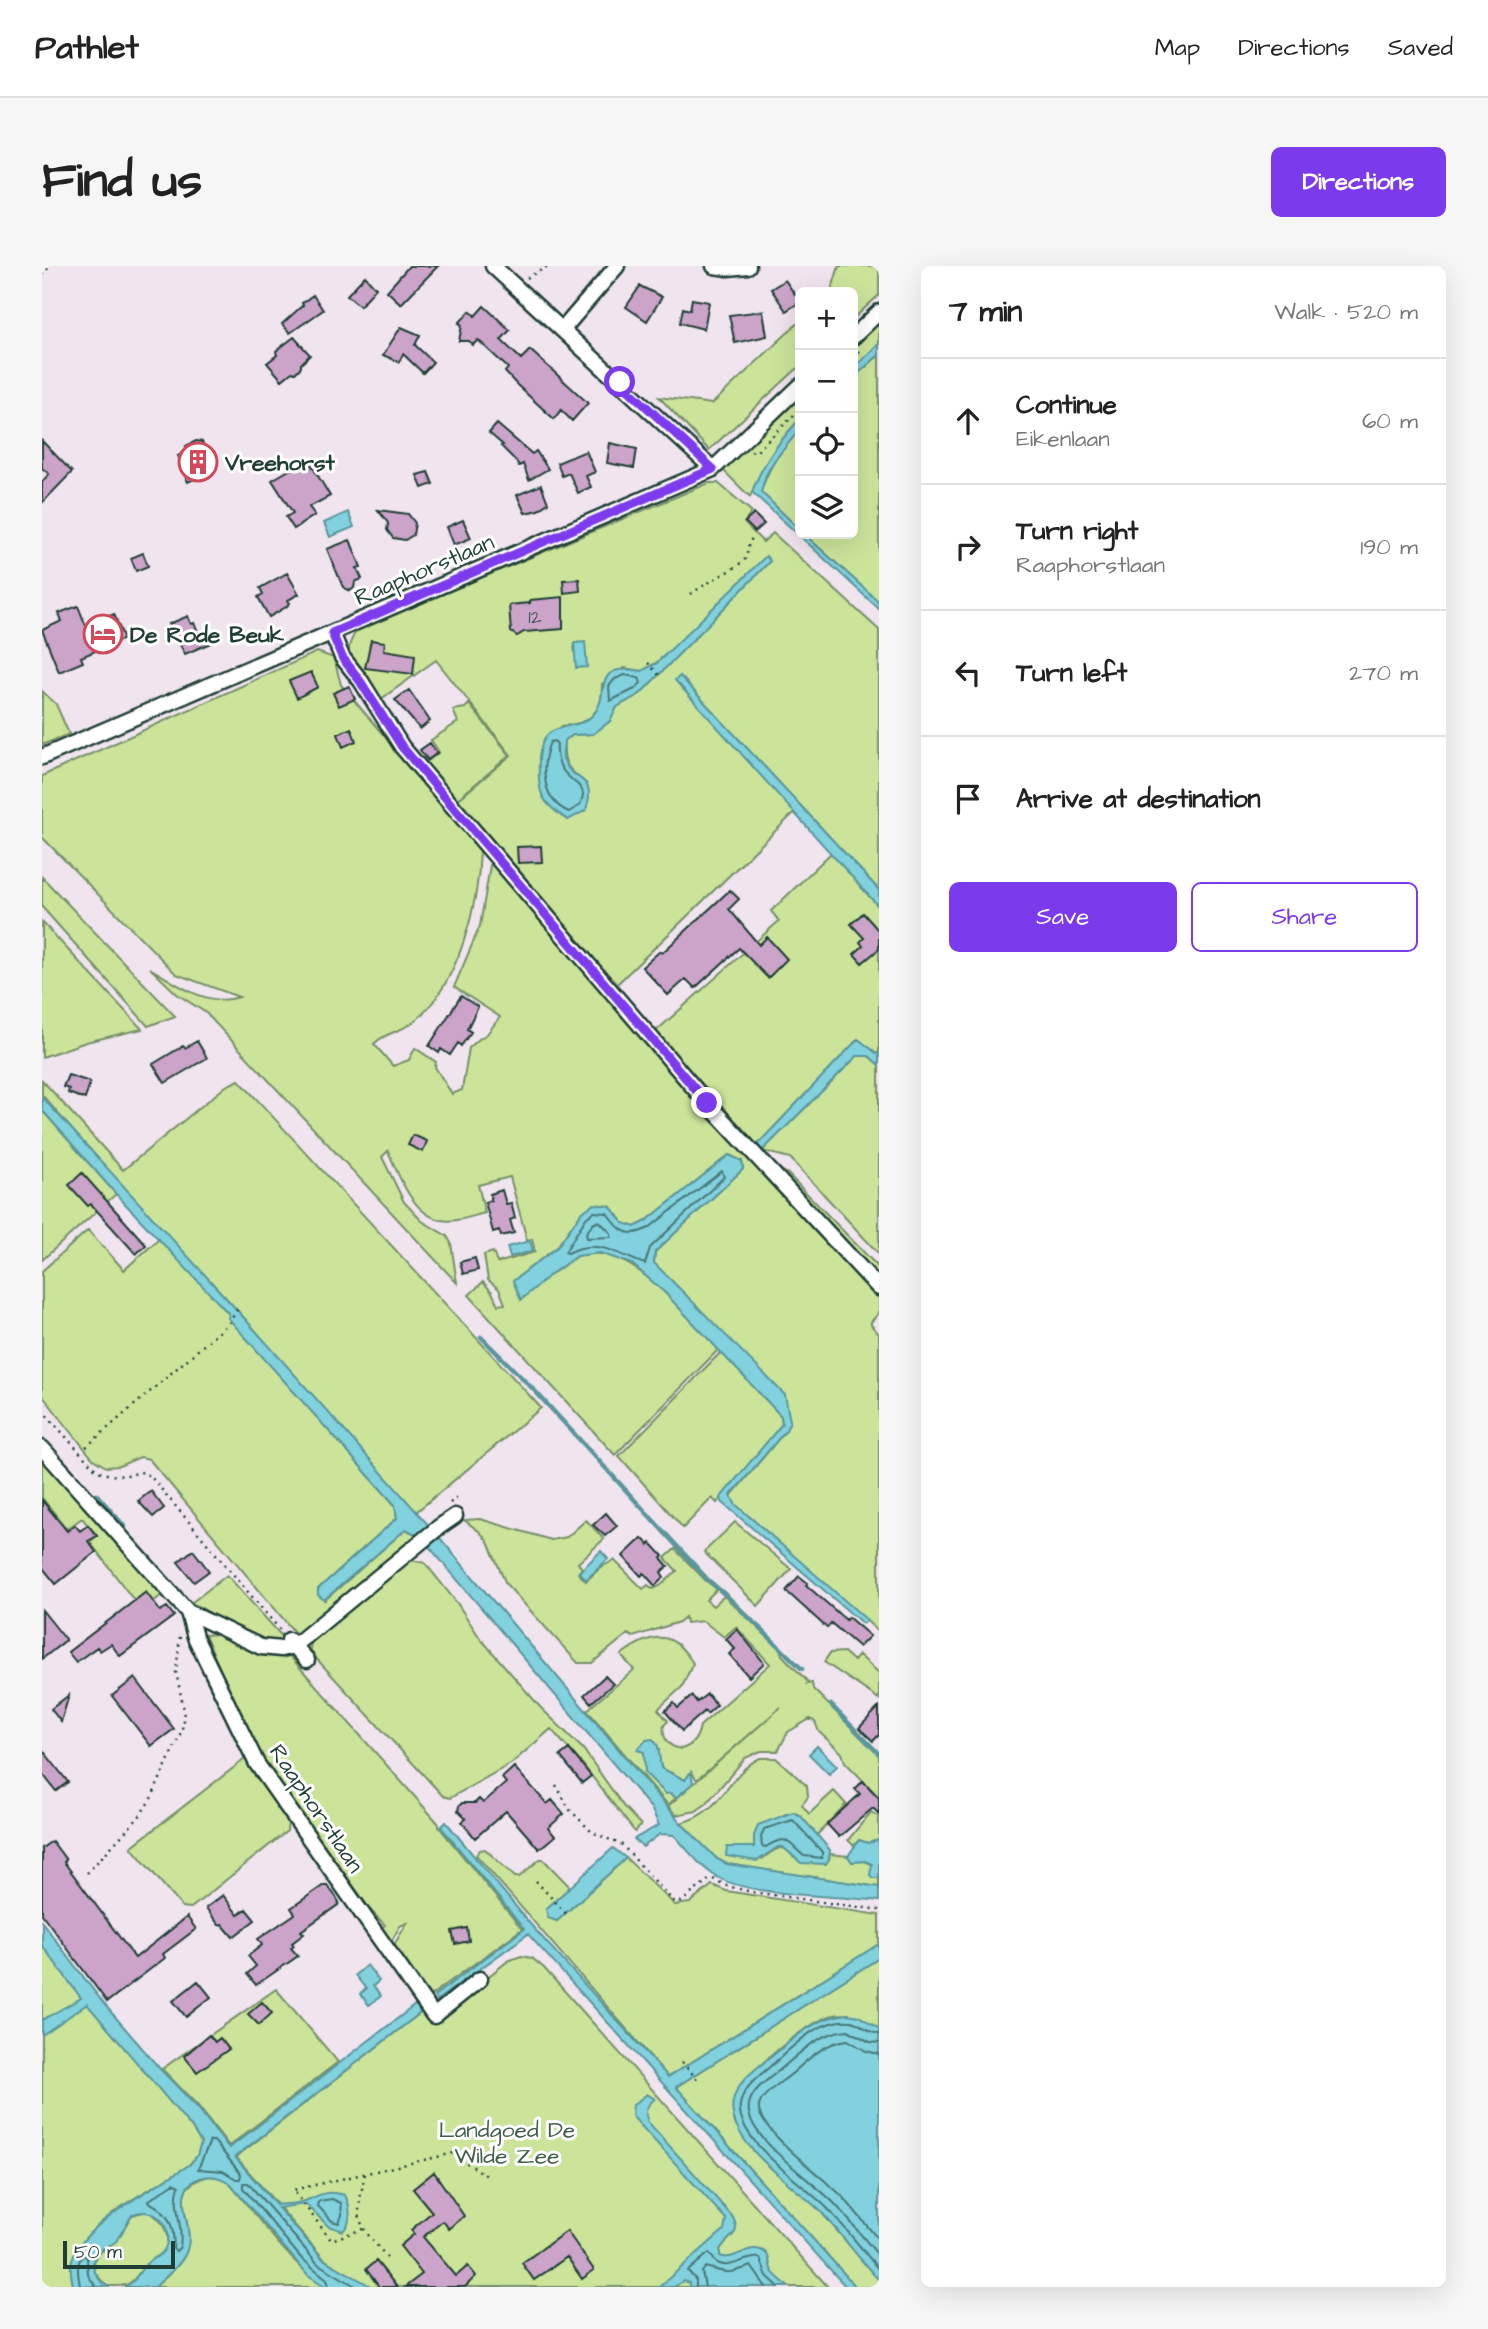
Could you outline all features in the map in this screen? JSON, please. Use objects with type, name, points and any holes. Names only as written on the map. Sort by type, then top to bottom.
[{"type":"street","points":[[493,266],[713,469]]},
{"type":"street","points":[[563,329],[617,266]]},
{"type":"street","points":[[714,266],[748,266]]},
{"type":"street","points":[[858,332],[879,312]]},
{"type":"street","name":"Raaphorstlaan","points":[[42,757],[713,469],[795,391]]},
{"type":"street","points":[[332,633],[342,657],[402,747],[707,1103],[879,1288]]},
{"type":"street","name":"Raaphorstlaan","points":[[42,1448],[188,1612],[261,1647],[281,1649],[291,1642]]},
{"type":"street","points":[[307,1660],[291,1642],[455,1516]]},
{"type":"street","name":"Raaphorstlaan","points":[[188,1612],[195,1637],[257,1765],[436,2020],[480,1979]]},
{"type":"path","points":[[42,275],[50,266]]},
{"type":"path","points":[[510,282],[530,277],[548,266]]},
{"type":"path","points":[[691,594],[741,563],[745,558],[746,547],[753,537]]},
{"type":"path","points":[[648,663],[660,676]]},
{"type":"path","points":[[86,1447],[229,1323],[238,1308]]},
{"type":"path","points":[[42,1410],[102,1474],[116,1476],[143,1472],[151,1477],[291,1642]]},
{"type":"path","points":[[87,1873],[139,1817],[152,1797],[182,1730],[184,1710],[176,1672],[179,1638],[184,1628]]},
{"type":"path","points":[[556,1785],[570,1810],[592,1832],[622,1845],[673,1901],[681,1902],[711,1878],[727,1886],[752,1892],[879,1910]]},
{"type":"path","points":[[536,1881],[568,1916]]},
{"type":"path","points":[[682,2062],[697,2079]]},
{"type":"path","points":[[363,2230],[331,2240],[293,2190],[458,2152],[467,2163],[489,2177]]},
{"type":"path","points":[[365,2174],[357,2208],[363,2230],[387,2257]]},
{"type":"green space","points":[[839,266],[879,266],[879,295],[858,314],[858,287],[833,287]]},
{"type":"green space","points":[[879,318],[879,344],[858,364],[858,337]]},
{"type":"green space","points":[[795,326],[795,371],[709,450],[659,397],[712,404]]},
{"type":"green space","points":[[879,355],[879,602],[810,539],[858,539],[858,374]]},
{"type":"green space","points":[[795,397],[795,425],[772,455],[750,497],[722,469]]},
{"type":"green space","points":[[795,434],[795,525],[761,492],[776,458]]},
{"type":"green space","points":[[709,483],[718,483],[752,512],[744,523],[763,542],[773,533],[879,630],[879,890],[680,676],[676,681],[795,812],[614,987],[454,803],[511,755],[436,660],[381,699],[358,669],[349,652],[350,643],[357,630]],"holes":[[[770,561],[640,694],[617,707],[610,721],[593,734],[573,735],[564,741],[564,756],[568,766],[587,784],[540,750],[562,726],[580,723],[591,717],[601,704],[602,684],[624,668],[642,671],[657,662]]]},
{"type":"green space","points":[[317,652],[334,658],[341,685],[480,849],[471,918],[455,965],[444,986],[415,1021],[374,1044],[393,1066],[409,1060],[415,1048],[436,1062],[435,1067],[452,1094],[462,1090],[469,1048],[487,1034],[500,1017],[454,987],[480,926],[491,860],[678,1079],[879,1298],[879,1313],[871,1325],[879,1334],[879,1632],[735,1504],[731,1496],[786,1430],[790,1421],[713,1323],[654,1263],[655,1252],[743,1169],[742,1161],[729,1155],[645,1222],[635,1227],[623,1223],[610,1206],[582,1212],[557,1247],[513,1281],[551,1274],[578,1256],[597,1254],[617,1258],[656,1284],[719,1349],[615,1455],[469,1295],[483,1282],[498,1305],[505,1304],[499,1289],[488,1280],[484,1255],[493,1252],[497,1263],[535,1252],[532,1239],[527,1240],[510,1177],[478,1185],[485,1213],[446,1221],[431,1216],[414,1202],[388,1151],[382,1157],[404,1202],[422,1221],[447,1236],[451,1243],[457,1283],[206,1013],[177,994],[150,968],[204,997],[227,1000],[239,997],[176,974],[42,837],[42,776]]},
{"type":"green space","points":[[42,691],[56,704],[69,734],[42,745]]},
{"type":"green space","points":[[469,704],[510,755],[454,802],[419,763],[424,758],[428,761],[439,752],[431,740],[458,722],[453,710],[465,708]]},
{"type":"green space","points":[[831,853],[879,907],[879,1055],[858,1039],[757,1145],[655,1032],[779,921],[771,911]]},
{"type":"green space","points":[[42,877],[175,1016],[148,1026],[42,907]]},
{"type":"green space","points":[[42,922],[142,1029],[86,1042],[42,1057]]},
{"type":"green space","points":[[857,1056],[869,1056],[879,1065],[879,1254],[790,1158],[762,1151]]},
{"type":"green space","points":[[42,1080],[123,1170],[226,1086],[239,1080],[541,1408],[416,1512],[42,1095]]},
{"type":"green space","points":[[42,1110],[116,1194],[42,1260]]},
{"type":"green space","points":[[776,1167],[788,1174],[879,1268],[879,1283]]},
{"type":"green space","points":[[88,1230],[124,1270],[160,1238],[395,1505],[397,1518],[318,1589],[325,1600],[406,1529],[421,1537],[301,1635],[295,1633],[149,1459],[140,1457],[119,1466],[106,1467],[93,1459],[42,1395],[42,1271]]},
{"type":"green space","points":[[721,1352],[781,1416],[782,1424],[717,1503],[712,1498],[683,1528],[619,1456]]},
{"type":"green space","points":[[42,1458],[163,1594],[142,1611],[90,1542],[97,1536],[82,1518],[67,1529],[42,1498]]},
{"type":"green space","points":[[480,1519],[551,1540],[567,1537],[586,1520],[604,1539],[578,1563],[582,1568],[578,1573],[586,1581],[614,1560],[643,1589],[648,1585],[653,1589],[677,1571],[665,1558],[675,1549],[717,1589],[706,1600],[713,1606],[724,1596],[780,1648],[782,1655],[807,1684],[812,1683],[813,1689],[879,1755],[879,1797],[845,1762],[842,1753],[819,1732],[815,1722],[810,1719],[788,1732],[778,1751],[761,1751],[745,1758],[706,1804],[696,1811],[676,1815],[668,1806],[781,1707],[697,1780],[691,1772],[685,1780],[661,1768],[659,1750],[638,1750],[645,1752],[645,1773],[676,1798],[668,1805],[587,1710],[634,1670],[621,1655],[639,1644],[660,1638],[677,1644],[693,1663],[682,1687],[658,1709],[668,1721],[664,1725],[667,1741],[681,1749],[694,1741],[700,1726],[770,1664],[736,1627],[724,1637],[703,1621],[686,1623],[685,1617],[679,1622],[633,1637],[628,1634],[592,1663],[578,1663],[506,1584],[488,1542],[464,1520]]},
{"type":"green space","points":[[735,1522],[791,1569],[758,1606],[704,1552]]},
{"type":"green space","points":[[410,1560],[425,1563],[457,1603],[480,1638],[541,1708],[583,1749],[624,1807],[641,1825],[635,1832],[551,1729],[512,1763],[450,1798],[443,1796],[313,1655],[310,1647],[312,1642]]},
{"type":"green space","points":[[227,1575],[286,1641],[260,1641],[191,1603]]},
{"type":"green space","points":[[217,1634],[264,1652],[287,1653],[439,1824],[522,1929],[430,1996],[394,1945],[407,1923],[400,1926],[391,1942],[381,1928],[385,1925],[372,1912],[264,1760],[240,1715],[205,1635]]},
{"type":"green space","points":[[844,1652],[854,1661],[859,1655],[879,1673],[879,1699],[824,1662],[830,1653]]},
{"type":"green space","points":[[760,1758],[776,1758],[807,1786],[808,1797],[802,1805],[809,1814],[834,1791],[846,1804],[817,1835],[799,1817],[787,1814],[754,1836],[755,1847],[728,1847],[762,1859],[779,1848],[786,1850],[794,1858],[829,1859],[830,1854],[848,1856],[852,1862],[865,1861],[872,1864],[872,1878],[879,1878],[879,1887],[727,1864],[717,1859],[681,1823],[707,1810],[749,1765]]},
{"type":"green space","points":[[245,1759],[288,1820],[287,1831],[191,1908],[182,1907],[131,1847]]},
{"type":"green space","points":[[871,1812],[879,1817],[879,1840],[868,1843],[859,1840],[854,1846],[848,1840]]},
{"type":"green space","points":[[485,1849],[515,1877],[519,1877],[543,1859],[570,1887],[546,1909],[557,1921],[626,1858],[675,1905],[690,1903],[712,1885],[726,1891],[879,1915],[879,1944],[668,2077],[476,1855]]},
{"type":"green space","points":[[42,1945],[192,2128],[201,2143],[197,2156],[189,2165],[132,2200],[92,2231],[79,2249],[72,2267],[74,2287],[42,2287]]},
{"type":"green space","name":"Landgoed De Wilde Zee","points":[[521,1956],[532,1958],[544,1968],[828,2287],[369,2287],[324,2259],[236,2157],[424,2010],[442,2013],[508,1961]]},
{"type":"green space","points":[[879,1958],[879,2029],[852,2015],[841,2014],[823,2019],[776,2051],[748,2079],[733,2102],[735,2124],[822,2213],[879,2280],[879,2287],[856,2287],[676,2087]]},
{"type":"green space","points":[[276,1989],[338,2062],[229,2146],[198,2106],[162,2069]]},
{"type":"green space","points":[[210,2176],[222,2178],[230,2184],[286,2252],[326,2287],[155,2287],[174,2269],[187,2248],[184,2195],[188,2187],[196,2181]]},
{"type":"green space","points":[[147,2211],[158,2219],[166,2231],[165,2250],[146,2265],[132,2282],[106,2286],[95,2273],[94,2260],[113,2243],[132,2215]]},
{"type":"water","points":[[879,344],[879,355],[858,374],[858,364]]},
{"type":"water","points":[[795,424],[795,435],[774,461],[761,492],[795,525],[795,532],[752,492],[772,453]]},
{"type":"water","points":[[348,512],[354,527],[330,537],[324,523]]},
{"type":"water","points":[[803,539],[810,539],[879,602],[879,609]]},
{"type":"water","points":[[766,556],[770,561],[640,694],[617,707],[610,721],[593,734],[573,735],[564,741],[563,758],[572,772],[586,784],[589,798],[586,810],[568,820],[558,814],[546,801],[540,788],[539,758],[546,736],[559,728],[582,722],[592,716],[598,707],[608,675],[614,671],[642,671],[657,663]]},
{"type":"water","points":[[585,642],[587,667],[576,668],[574,643]]},
{"type":"water","points":[[680,676],[879,890],[879,907],[675,680]]},
{"type":"water","points":[[858,1039],[879,1055],[879,1065],[869,1056],[857,1056],[762,1151],[757,1145]]},
{"type":"water","points":[[42,1097],[439,1537],[681,1823],[717,1859],[727,1864],[879,1887],[879,1901],[773,1892],[733,1884],[705,1868],[674,1835],[660,1834],[643,1847],[634,1839],[659,1825],[651,1808],[421,1537],[406,1529],[324,1600],[318,1595],[318,1589],[397,1518],[395,1505],[228,1318],[229,1314],[116,1194],[42,1110]]},
{"type":"water","points":[[729,1155],[742,1161],[743,1169],[655,1252],[654,1263],[785,1395],[790,1421],[786,1430],[731,1495],[735,1504],[867,1620],[863,1624],[722,1502],[721,1497],[782,1424],[781,1416],[665,1293],[632,1264],[600,1253],[577,1256],[521,1300],[513,1281],[557,1247],[582,1212],[594,1204],[610,1206],[623,1223],[635,1227],[645,1222]]},
{"type":"water","points":[[530,1241],[533,1251],[510,1257],[507,1247]]},
{"type":"water","points":[[601,1551],[608,1559],[586,1580],[579,1572]]},
{"type":"water","points":[[653,1739],[658,1746],[661,1768],[685,1780],[691,1772],[693,1783],[676,1798],[671,1793],[666,1794],[645,1773],[644,1752],[637,1750],[646,1740]]},
{"type":"water","points":[[817,1746],[837,1766],[829,1774],[809,1754]]},
{"type":"water","points":[[793,1812],[801,1816],[830,1850],[826,1864],[801,1863],[783,1847],[778,1847],[757,1861],[726,1856],[727,1847],[754,1847],[758,1825]]},
{"type":"water","points":[[446,1822],[531,1925],[668,2077],[879,1944],[879,1958],[676,2087],[856,2287],[846,2287],[528,1934],[437,2000],[434,1996],[524,1929],[441,1827]]},
{"type":"water","points":[[859,1840],[868,1843],[879,1840],[879,1878],[872,1878],[870,1874],[872,1864],[865,1861],[852,1862],[848,1856]]},
{"type":"water","points":[[613,1848],[626,1858],[557,1921],[548,1918],[546,1909]]},
{"type":"water","points":[[42,1922],[104,2004],[197,2107],[229,2148],[419,2002],[424,2010],[235,2157],[276,2205],[302,2202],[328,2193],[345,2195],[350,2213],[343,2231],[328,2226],[306,2204],[278,2208],[323,2259],[372,2287],[326,2287],[308,2275],[230,2184],[212,2176],[200,2178],[185,2191],[184,2209],[189,2241],[187,2250],[178,2265],[155,2287],[124,2287],[132,2283],[146,2264],[160,2255],[166,2246],[167,2231],[164,2224],[160,2218],[147,2212],[132,2215],[116,2241],[101,2249],[95,2256],[93,2266],[97,2277],[110,2287],[73,2286],[71,2264],[88,2235],[121,2208],[189,2165],[197,2156],[201,2143],[192,2128],[87,2004],[42,2035],[42,2020],[81,1998],[42,1945]]},
{"type":"water","points":[[367,1965],[379,1981],[373,1986],[381,1996],[369,2005],[360,1994],[366,1989],[355,1975]]},
{"type":"water","points":[[848,2014],[859,2016],[879,2029],[879,2280],[823,2214],[751,2149],[740,2133],[734,2117],[735,2094],[754,2071],[806,2029],[825,2019]]},
{"type":"water","points":[[647,2094],[655,2099],[647,2109],[648,2122],[732,2216],[736,2228],[720,2250],[720,2256],[731,2257],[752,2249],[763,2251],[772,2271],[788,2287],[689,2287],[689,2283],[683,2281],[674,2287],[659,2287],[724,2230],[726,2219],[632,2116],[633,2105]]},
{"type":"building","points":[[409,266],[438,266],[401,304],[387,291]]},
{"type":"building","points":[[365,276],[376,288],[360,306],[347,295]]},
{"type":"building","points":[[785,280],[795,295],[795,305],[786,311],[771,289]]},
{"type":"building","points":[[640,286],[662,297],[647,321],[626,307]]},
{"type":"building","points":[[313,295],[323,310],[290,333],[282,324]]},
{"type":"building","points":[[692,299],[709,302],[704,329],[680,323],[683,308],[690,310]]},
{"type":"building","points":[[484,306],[510,330],[501,340],[521,359],[530,350],[588,403],[572,421],[561,410],[554,419],[517,385],[505,372],[508,368],[478,340],[473,345],[469,341],[459,341],[462,325],[459,323],[470,311],[475,316]]},
{"type":"building","points":[[763,311],[767,336],[735,343],[729,315]]},
{"type":"building","points":[[401,327],[420,335],[415,345],[433,362],[423,373],[403,354],[399,362],[383,355]]},
{"type":"building","points":[[294,337],[310,355],[295,373],[292,372],[282,380],[267,363],[277,355],[276,351]]},
{"type":"building","points":[[497,424],[532,454],[536,451],[548,469],[529,480],[523,464],[519,466],[501,446],[503,445],[489,433]]},
{"type":"building","points":[[42,441],[72,472],[42,503],[42,482],[49,474],[42,468]]},
{"type":"building","name":"Vreehorst","points":[[196,441],[202,442],[214,465],[211,466],[213,470],[188,482],[183,472],[186,470],[178,456],[188,451],[186,446]]},
{"type":"building","points":[[610,443],[637,449],[634,468],[607,463]]},
{"type":"building","points":[[586,451],[595,472],[586,476],[591,487],[578,493],[569,473],[562,476],[557,463]]},
{"type":"building","points":[[308,459],[330,496],[309,507],[315,515],[294,529],[286,517],[293,513],[272,480]]},
{"type":"building","points":[[428,472],[433,484],[422,488],[417,475]]},
{"type":"building","points":[[541,485],[548,503],[538,510],[525,513],[517,495]]},
{"type":"building","points":[[378,510],[408,514],[415,523],[413,535],[405,540],[393,538],[387,530],[388,523]]},
{"type":"building","points":[[754,514],[764,524],[755,532],[745,522]]},
{"type":"building","points":[[463,520],[471,538],[454,545],[447,527]]},
{"type":"building","points":[[350,540],[361,567],[357,568],[362,579],[355,582],[350,591],[343,587],[327,549]]},
{"type":"building","points":[[143,553],[148,566],[136,571],[131,558]]},
{"type":"building","points":[[287,573],[299,594],[288,600],[290,603],[286,607],[269,617],[258,597],[263,594],[260,588]]},
{"type":"building","points":[[579,579],[580,591],[564,593],[563,580]]},
{"type":"building","points":[[563,597],[563,629],[524,632],[517,636],[511,632],[509,605]]},
{"type":"building","points":[[78,606],[86,626],[114,614],[124,639],[81,657],[83,662],[59,672],[42,630],[62,621],[59,613]]},
{"type":"building","points":[[188,616],[199,634],[208,630],[213,642],[185,654],[169,624]]},
{"type":"building","points":[[371,640],[385,642],[384,650],[415,655],[413,674],[365,668]]},
{"type":"building","points":[[311,672],[318,687],[297,698],[289,681]]},
{"type":"building","points":[[349,686],[355,699],[339,706],[333,693]]},
{"type":"building","points":[[409,690],[430,721],[420,729],[395,700]]},
{"type":"building","points":[[351,728],[356,741],[343,747],[338,734]]},
{"type":"building","points":[[430,743],[437,753],[428,760],[420,750]]},
{"type":"building","points":[[541,846],[542,862],[518,863],[517,847]]},
{"type":"building","points":[[730,890],[739,899],[729,909],[759,945],[767,937],[787,959],[768,978],[739,948],[695,988],[686,979],[668,995],[642,967],[660,951],[662,953]]},
{"type":"building","points":[[863,913],[879,931],[879,949],[862,963],[854,954],[863,946],[860,942],[864,938],[851,924]]},
{"type":"building","points":[[461,996],[478,1007],[467,1029],[471,1032],[461,1046],[458,1043],[450,1055],[441,1049],[439,1053],[429,1046]]},
{"type":"building","points":[[197,1041],[207,1058],[165,1083],[153,1064]]},
{"type":"building","points":[[68,1075],[90,1082],[85,1099],[68,1093],[69,1089],[63,1087]]},
{"type":"building","points":[[413,1135],[427,1141],[423,1152],[408,1145]]},
{"type":"building","points":[[82,1173],[146,1245],[136,1254],[91,1204],[88,1206],[69,1185]]},
{"type":"building","points":[[502,1190],[506,1204],[511,1203],[515,1218],[510,1220],[514,1233],[501,1236],[499,1230],[493,1232],[485,1202],[491,1200],[490,1194]]},
{"type":"building","points":[[475,1258],[478,1270],[463,1274],[460,1262]]},
{"type":"building","points":[[151,1491],[164,1508],[153,1517],[138,1501]]},
{"type":"building","points":[[42,1500],[67,1531],[75,1525],[80,1531],[88,1525],[97,1536],[88,1541],[96,1552],[56,1584],[42,1567]]},
{"type":"building","points":[[606,1513],[617,1526],[605,1536],[593,1525]]},
{"type":"building","points":[[642,1538],[649,1545],[651,1543],[668,1566],[661,1572],[664,1577],[655,1586],[644,1573],[641,1576],[623,1556]]},
{"type":"building","points":[[193,1550],[209,1571],[194,1582],[178,1562]]},
{"type":"building","points":[[799,1576],[846,1620],[848,1617],[870,1636],[859,1647],[831,1623],[827,1628],[786,1591]]},
{"type":"building","points":[[146,1592],[160,1611],[167,1607],[174,1616],[120,1656],[111,1644],[100,1651],[97,1647],[76,1662],[68,1652]]},
{"type":"building","points":[[42,1610],[66,1640],[42,1659]]},
{"type":"building","points":[[737,1629],[764,1663],[749,1677],[729,1654],[735,1649],[726,1639]]},
{"type":"building","points":[[605,1676],[613,1684],[591,1703],[584,1695]]},
{"type":"building","points":[[135,1678],[174,1729],[151,1746],[112,1696]]},
{"type":"building","points":[[707,1694],[717,1705],[707,1714],[705,1711],[682,1731],[665,1711],[674,1703],[678,1708],[692,1696],[697,1702]]},
{"type":"building","points":[[69,1695],[61,1722],[51,1709]]},
{"type":"building","points":[[879,1707],[879,1735],[873,1741],[859,1728]]},
{"type":"building","points":[[42,1749],[68,1782],[56,1791],[42,1773]]},
{"type":"building","points":[[569,1749],[591,1776],[582,1783],[560,1756]]},
{"type":"building","points":[[514,1767],[547,1804],[552,1800],[564,1814],[548,1828],[555,1836],[539,1849],[506,1811],[475,1838],[462,1822],[466,1819],[458,1811],[462,1803],[475,1803],[479,1799],[483,1803],[506,1783],[502,1778]]},
{"type":"building","points":[[863,1781],[879,1798],[879,1814],[873,1808],[839,1837],[827,1824],[860,1794],[855,1789]]},
{"type":"building","points":[[52,1841],[66,1860],[64,1862],[135,1958],[187,1917],[196,1929],[163,1954],[165,1958],[107,2002],[42,1914],[42,1848]]},
{"type":"building","points":[[327,1885],[336,1897],[338,1905],[301,1931],[304,1934],[292,1943],[294,1946],[291,1948],[298,1956],[256,1985],[247,1974],[256,1966],[248,1956],[262,1945],[258,1939],[295,1914],[291,1908]]},
{"type":"building","points":[[223,1895],[238,1915],[246,1909],[255,1920],[233,1937],[206,1908]]},
{"type":"building","points":[[467,1928],[469,1941],[455,1944],[452,1931]]},
{"type":"building","points":[[198,1981],[211,1997],[186,2017],[173,2001]]},
{"type":"building","points":[[262,2002],[272,2013],[259,2025],[248,2014]]},
{"type":"building","points":[[209,2035],[215,2042],[220,2038],[229,2049],[197,2072],[184,2056]]},
{"type":"building","points":[[434,2172],[464,2216],[449,2229],[443,2221],[423,2237],[456,2276],[468,2266],[476,2276],[465,2287],[405,2287],[422,2274],[400,2246],[414,2234],[411,2230],[432,2212],[413,2189]]},
{"type":"building","points":[[567,2231],[594,2270],[582,2279],[567,2257],[534,2280],[522,2263]]},
{"type":"building","points":[[376,2261],[397,2287],[379,2287],[366,2269]]},
{"type":"waterway","points":[[481,1337],[535,1391],[708,1580],[802,1669]]},
{"type":"waterway","points":[[97,1495],[125,1527]]},
{"type":"waterway","points":[[831,1705],[879,1754]]},
{"type":"place","name":"Vreehorst","points":[[198,462]]},
{"type":"place","name":"De Rode Beuk","points":[[103,634]]},
{"type":"route","points":[[620,382],[713,469],[332,633],[342,657],[402,747],[707,1103]]}]
